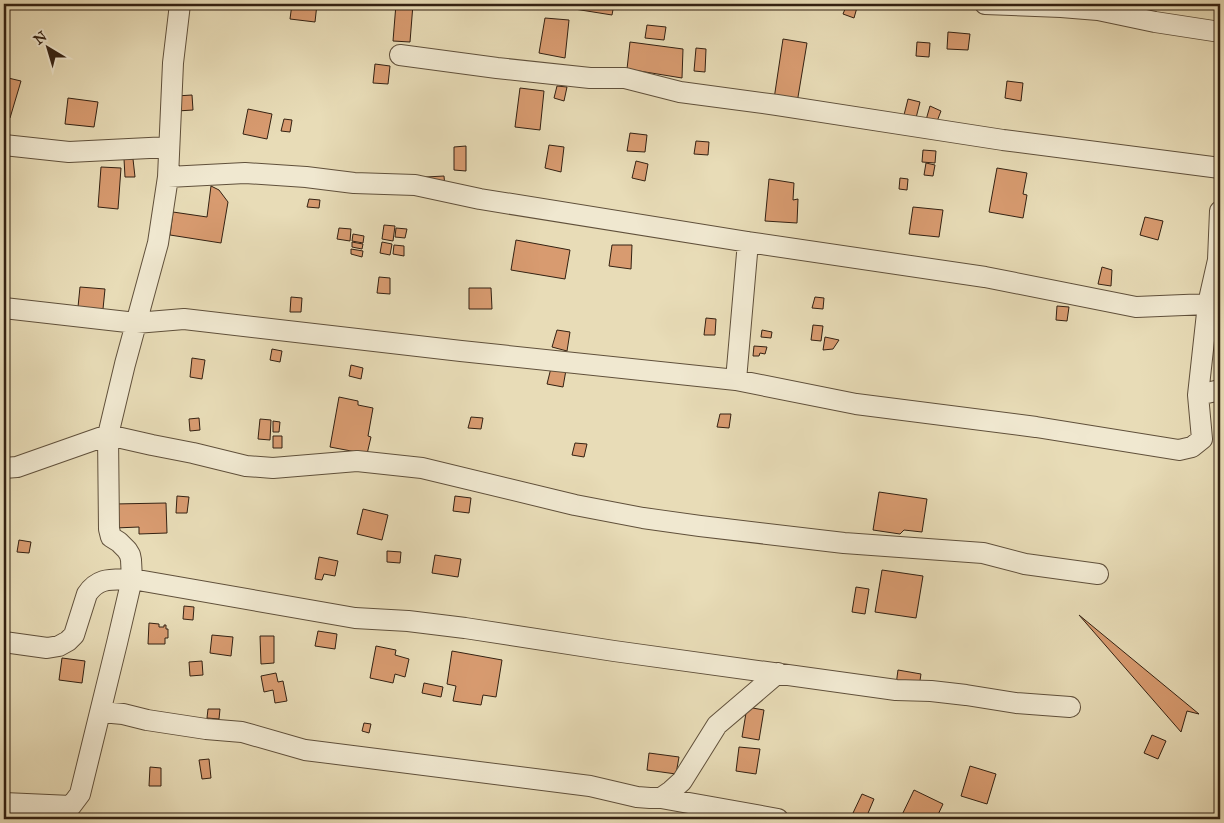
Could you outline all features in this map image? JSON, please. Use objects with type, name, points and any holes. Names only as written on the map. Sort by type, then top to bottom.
[{"type":"street","points":[[4,803],[70,813],[80,794],[132,580],[130,555],[119,542],[111,538],[109,529],[108,435],[158,243],[168,177],[173,63],[180,4]]},
{"type":"street","points":[[985,4],[1098,10],[1155,22],[1220,32]]},
{"type":"street","points":[[400,55],[590,78],[625,78],[680,92],[1003,140],[1220,168]]},
{"type":"street","points":[[4,145],[69,152],[169,147]]},
{"type":"street","points":[[168,177],[245,173],[306,176],[354,183],[415,186],[748,242],[985,278],[1136,307],[1208,304]]},
{"type":"street","points":[[4,308],[136,323],[184,319],[736,380],[856,404],[1036,426],[1179,450],[1192,447],[1202,439],[1198,395],[1208,304],[1219,260],[1220,211]]},
{"type":"street","points":[[736,380],[748,242]]},
{"type":"street","points":[[1198,395],[1220,390]]},
{"type":"street","points":[[4,468],[17,467],[108,435],[246,466],[273,468],[357,461],[422,468],[575,505],[643,518],[844,543],[983,553],[1025,564],[1098,574]]},
{"type":"street","points":[[4,642],[47,648],[59,646],[74,635],[87,594],[91,588],[103,581],[132,580],[355,618],[408,621],[465,628],[614,651],[896,690],[931,691],[1016,703],[1070,707]]},
{"type":"street","points":[[661,798],[682,781],[717,725],[778,673]]},
{"type":"street","points":[[101,712],[123,714],[147,720],[206,729],[242,732],[305,750],[590,786],[637,797],[661,798],[778,819]]},
{"type":"building","points":[[292,4],[317,4],[315,22],[290,19]]},
{"type":"building","points":[[396,4],[413,4],[410,42],[393,41]]},
{"type":"building","points":[[562,4],[614,4],[612,15],[562,7]]},
{"type":"building","points":[[847,4],[858,4],[854,18],[843,14]]},
{"type":"building","points":[[545,18],[569,20],[565,58],[539,53]]},
{"type":"building","points":[[647,25],[666,27],[664,40],[645,38]]},
{"type":"building","points":[[948,32],[970,34],[968,50],[947,49]]},
{"type":"building","points":[[783,39],[807,43],[797,103],[774,99]]},
{"type":"building","points":[[630,42],[683,49],[682,78],[627,69]]},
{"type":"building","points":[[917,42],[930,43],[929,57],[916,56]]},
{"type":"building","points":[[696,48],[706,49],[705,72],[694,71]]},
{"type":"building","points":[[375,64],[390,66],[388,84],[373,83]]},
{"type":"building","points":[[4,77],[21,81],[10,118],[4,116]]},
{"type":"building","points":[[1007,81],[1023,83],[1021,101],[1005,98]]},
{"type":"building","points":[[557,86],[567,87],[564,101],[554,98]]},
{"type":"building","points":[[520,88],[544,91],[540,130],[515,127]]},
{"type":"building","points":[[192,95],[193,110],[177,111],[176,96]]},
{"type":"building","points":[[68,98],[98,102],[94,127],[65,124]]},
{"type":"building","points":[[908,99],[920,102],[916,118],[904,115]]},
{"type":"building","points":[[930,106],[941,111],[936,124],[926,120]]},
{"type":"building","points":[[248,109],[272,114],[267,139],[243,134]]},
{"type":"building","points":[[284,119],[292,120],[290,132],[281,131]]},
{"type":"building","points":[[630,133],[647,135],[645,152],[627,151]]},
{"type":"building","points":[[696,141],[709,142],[708,155],[694,154]]},
{"type":"building","points":[[549,145],[564,147],[561,172],[545,168]]},
{"type":"building","points":[[466,146],[466,171],[454,170],[454,147]]},
{"type":"building","points":[[923,150],[936,151],[935,163],[922,162]]},
{"type":"building","points":[[124,159],[133,159],[135,177],[125,177]]},
{"type":"building","points":[[636,161],[648,164],[645,181],[632,178]]},
{"type":"building","points":[[926,163],[935,165],[933,176],[924,175]]},
{"type":"building","points":[[101,167],[121,168],[118,209],[98,207]]},
{"type":"building","points":[[997,168],[1027,173],[1023,194],[1027,195],[1023,218],[989,212]]},
{"type":"building","points":[[444,176],[445,187],[426,187],[426,177]]},
{"type":"building","points":[[900,178],[908,179],[907,190],[899,189]]},
{"type":"building","points":[[769,179],[794,183],[793,200],[798,199],[797,223],[765,221]]},
{"type":"building","points":[[211,186],[219,190],[228,202],[221,243],[170,235],[173,212],[207,217]]},
{"type":"building","points":[[309,199],[320,200],[319,208],[307,207]]},
{"type":"building","points":[[913,207],[943,210],[939,237],[909,234]]},
{"type":"building","points":[[1145,217],[1163,221],[1158,240],[1140,235]]},
{"type":"building","points":[[384,225],[395,226],[393,241],[382,239]]},
{"type":"building","points":[[339,228],[351,229],[350,241],[337,239]]},
{"type":"building","points":[[396,228],[407,229],[405,238],[395,237]]},
{"type":"building","points":[[353,234],[364,236],[363,243],[352,241]]},
{"type":"building","points":[[516,240],[570,250],[565,279],[511,270]]},
{"type":"building","points":[[352,242],[363,244],[362,249],[352,247]]},
{"type":"building","points":[[382,242],[392,244],[390,255],[380,253]]},
{"type":"building","points":[[394,245],[404,246],[404,256],[393,254]]},
{"type":"building","points":[[612,245],[632,245],[631,269],[609,266]]},
{"type":"building","points":[[351,249],[363,251],[362,257],[351,254]]},
{"type":"building","points":[[1102,267],[1112,270],[1111,286],[1098,284]]},
{"type":"building","points":[[379,277],[390,278],[390,294],[377,293]]},
{"type":"building","points":[[80,287],[105,289],[103,309],[78,307]]},
{"type":"building","points":[[469,288],[491,288],[492,309],[469,309]]},
{"type":"building","points":[[291,297],[302,298],[301,312],[290,312]]},
{"type":"building","points":[[815,297],[824,298],[823,309],[812,308]]},
{"type":"building","points":[[1057,306],[1069,307],[1067,321],[1056,320]]},
{"type":"building","points":[[706,318],[716,319],[715,335],[704,335]]},
{"type":"building","points":[[813,325],[823,326],[821,341],[811,340]]},
{"type":"building","points":[[557,330],[570,332],[567,351],[552,347]]},
{"type":"building","points":[[762,330],[772,332],[771,338],[761,337]]},
{"type":"building","points":[[825,337],[839,340],[833,349],[823,350]]},
{"type":"building","points":[[754,346],[767,347],[765,354],[760,353],[759,356],[753,356]]},
{"type":"building","points":[[272,349],[282,351],[280,362],[270,360]]},
{"type":"building","points":[[192,358],[205,360],[202,379],[190,377]]},
{"type":"building","points":[[351,365],[363,368],[361,379],[349,376]]},
{"type":"building","points":[[551,368],[566,370],[563,387],[547,384]]},
{"type":"building","points":[[339,397],[358,401],[358,405],[373,408],[368,436],[371,437],[367,454],[330,447]]},
{"type":"building","points":[[720,414],[731,414],[729,428],[717,427]]},
{"type":"building","points":[[471,417],[483,418],[481,429],[468,428]]},
{"type":"building","points":[[199,418],[200,430],[190,431],[189,419]]},
{"type":"building","points":[[260,419],[271,420],[270,440],[258,439]]},
{"type":"building","points":[[273,421],[280,422],[279,432],[273,432]]},
{"type":"building","points":[[273,436],[282,436],[282,448],[273,448]]},
{"type":"building","points":[[575,443],[587,444],[584,457],[572,455]]},
{"type":"building","points":[[879,492],[927,499],[922,532],[904,530],[900,534],[873,530]]},
{"type":"building","points":[[177,496],[189,497],[187,513],[176,513]]},
{"type":"building","points":[[455,496],[471,498],[469,513],[453,511]]},
{"type":"building","points":[[166,503],[167,533],[139,534],[139,527],[115,528],[114,504]]},
{"type":"building","points":[[363,509],[388,515],[382,540],[357,534]]},
{"type":"building","points":[[19,540],[31,542],[29,553],[17,552]]},
{"type":"building","points":[[387,551],[401,552],[400,563],[387,562]]},
{"type":"building","points":[[435,555],[461,559],[458,577],[432,573]]},
{"type":"building","points":[[319,557],[338,561],[335,576],[324,574],[322,580],[315,579]]},
{"type":"building","points":[[882,570],[923,576],[916,618],[875,612]]},
{"type":"building","points":[[856,587],[869,589],[865,614],[852,612]]},
{"type":"building","points":[[184,606],[194,607],[193,620],[183,619]]},
{"type":"building","points":[[1079,615],[1199,714],[1187,711],[1181,732]]},
{"type":"building","points":[[149,623],[159,624],[159,627],[166,625],[168,638],[165,638],[165,644],[148,644]]},
{"type":"building","points":[[318,631],[337,634],[335,649],[315,646]]},
{"type":"building","points":[[212,635],[233,637],[231,656],[210,653]]},
{"type":"building","points":[[260,636],[274,636],[274,663],[261,664]]},
{"type":"building","points":[[376,646],[396,650],[395,655],[409,659],[405,677],[395,674],[393,683],[370,678]]},
{"type":"building","points":[[452,651],[502,660],[496,697],[483,695],[481,705],[453,701],[456,686],[447,684]]},
{"type":"building","points":[[62,658],[85,661],[82,683],[59,680]]},
{"type":"building","points":[[202,661],[203,675],[190,676],[189,662]]},
{"type":"building","points":[[898,670],[921,674],[919,687],[896,685]]},
{"type":"building","points":[[276,673],[278,682],[283,681],[287,701],[275,703],[273,690],[264,692],[261,676]]},
{"type":"building","points":[[424,683],[443,687],[441,697],[422,693]]},
{"type":"building","points":[[747,707],[764,710],[759,740],[742,737]]},
{"type":"building","points":[[208,709],[220,709],[219,719],[207,718]]},
{"type":"building","points":[[364,723],[371,724],[369,733],[362,731]]},
{"type":"building","points":[[1152,735],[1166,741],[1158,759],[1144,753]]},
{"type":"building","points":[[739,747],[760,749],[756,774],[736,771]]},
{"type":"building","points":[[649,753],[679,757],[676,774],[647,770]]},
{"type":"building","points":[[209,759],[211,778],[202,779],[199,760]]},
{"type":"building","points":[[970,766],[996,774],[987,804],[961,796]]},
{"type":"building","points":[[150,767],[161,768],[161,786],[149,786]]},
{"type":"building","points":[[914,790],[943,804],[936,819],[900,819]]},
{"type":"building","points":[[862,794],[874,799],[866,818],[853,813]]},
{"type":"building","points":[[284,814],[309,817],[309,819],[284,819]]},
{"type":"building","points":[[1076,814],[1092,819],[1074,819]]}]
